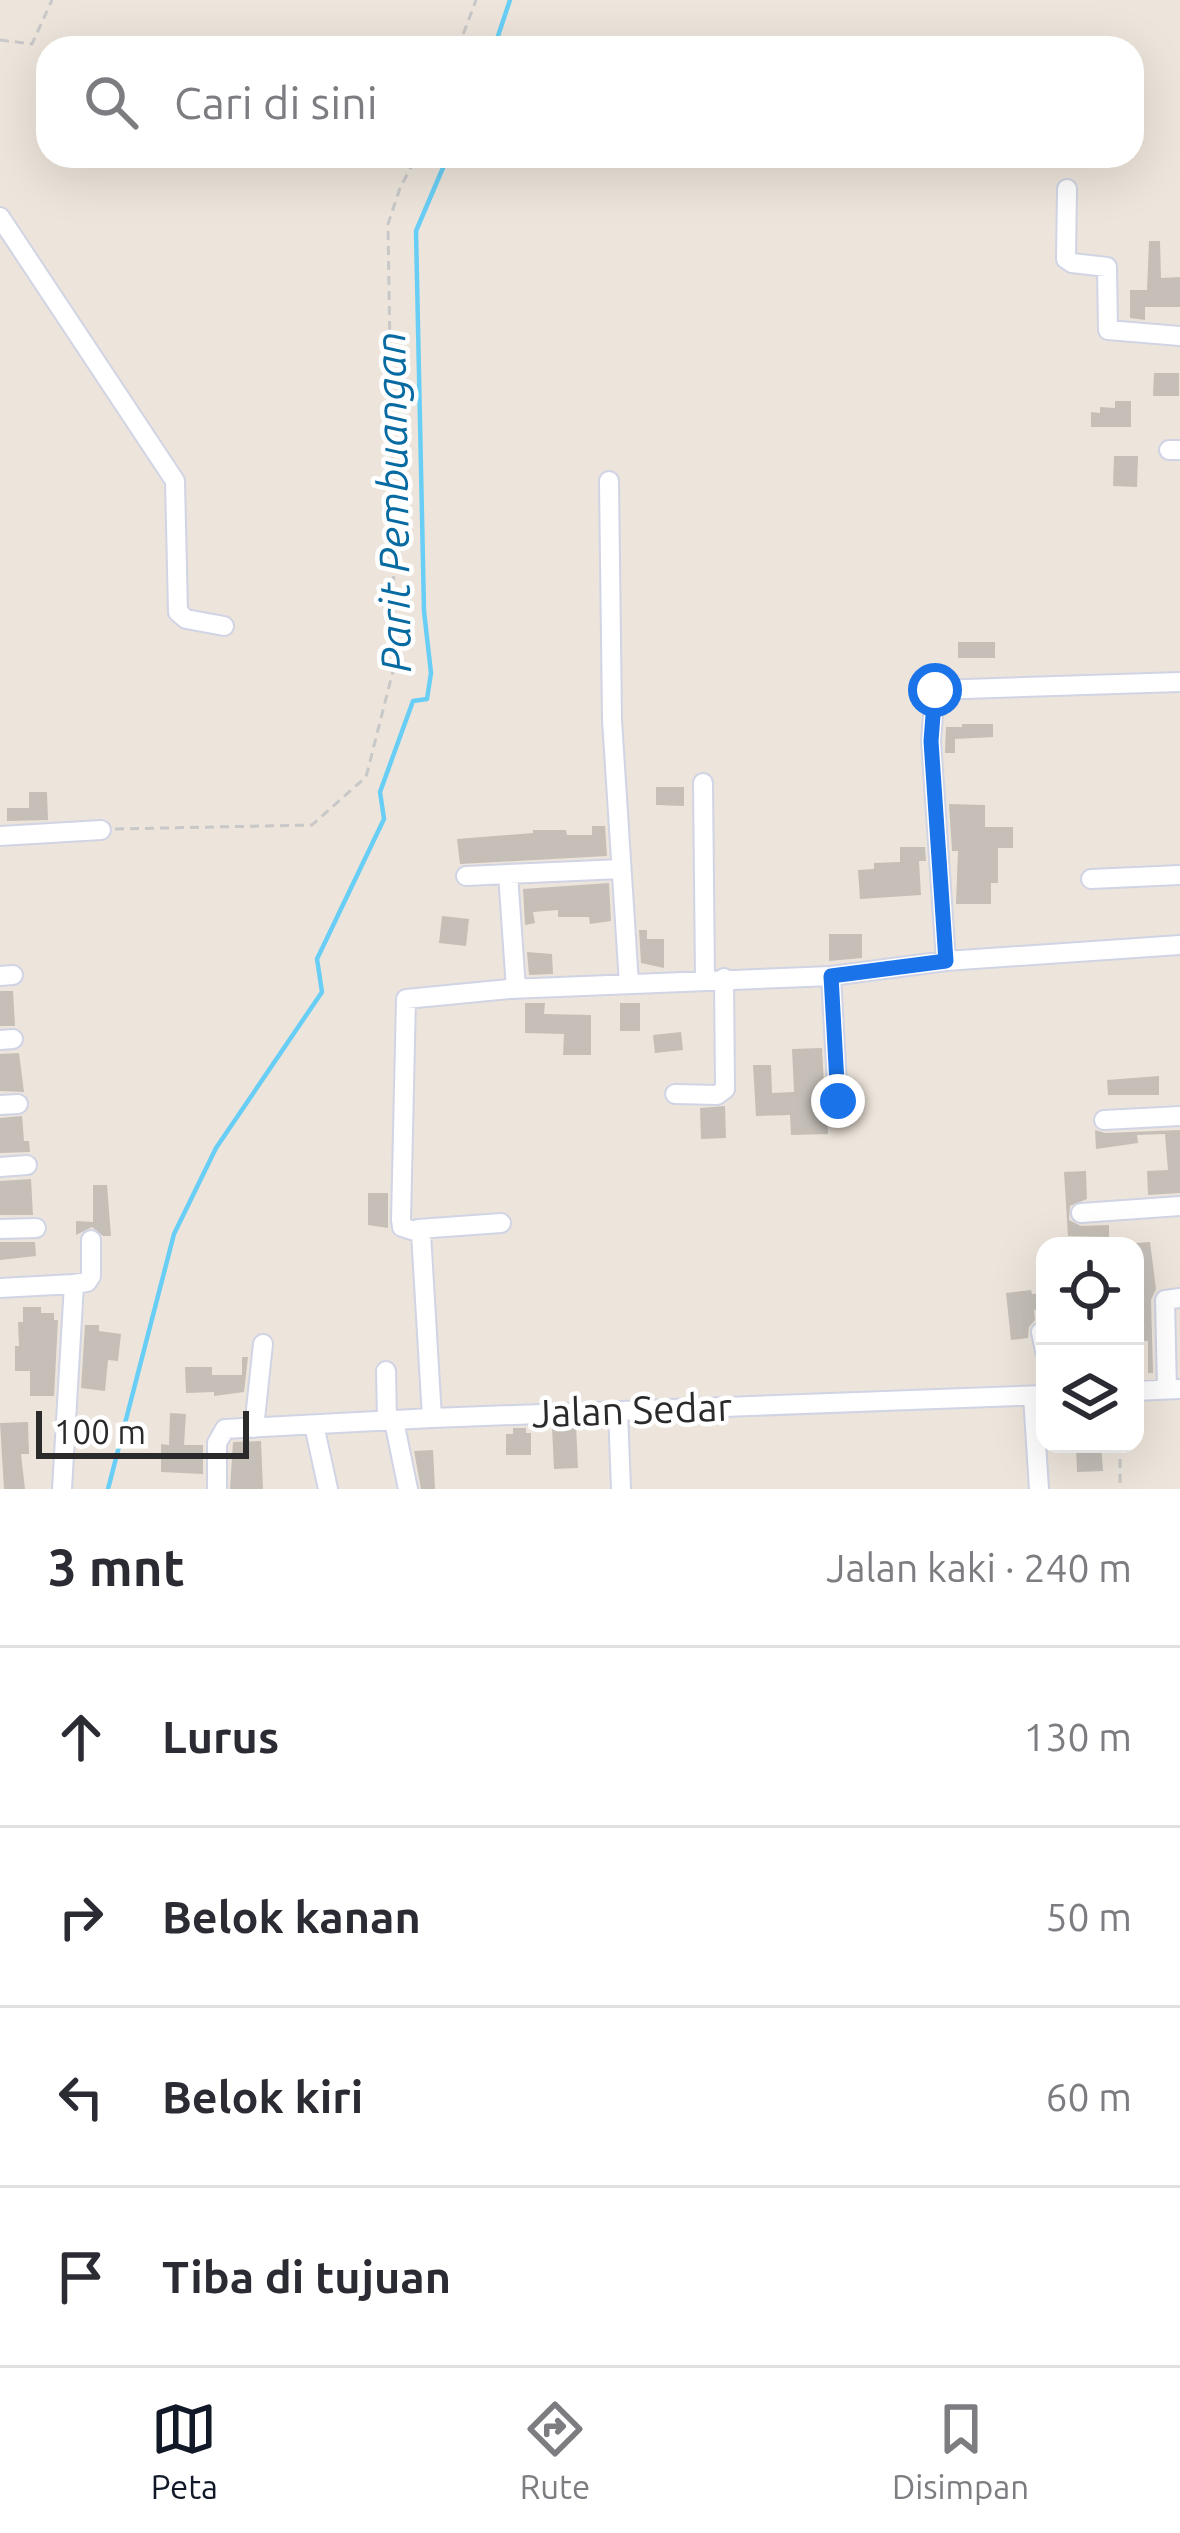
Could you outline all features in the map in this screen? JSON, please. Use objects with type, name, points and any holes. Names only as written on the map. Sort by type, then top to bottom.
[{"type":"street","points":[[1067,189],[1066,259],[1106,267],[1108,330],[1180,336]]},
{"type":"street","points":[[0,217],[175,481],[178,611],[186,620],[224,626]]},
{"type":"street","points":[[609,481],[611,683],[629,984]]},
{"type":"street","points":[[946,961],[931,741],[935,690],[1180,682]]},
{"type":"street","points":[[675,1094],[717,1095],[725,1089],[703,783]]},
{"type":"street","points":[[0,836],[101,830]]},
{"type":"street","points":[[466,876],[621,869]]},
{"type":"street","points":[[508,874],[516,989]]},
{"type":"street","points":[[1090,879],[1180,875]]},
{"type":"street","points":[[501,1223],[402,1227],[406,999],[715,978],[831,976],[946,961],[1180,945]]},
{"type":"street","points":[[831,976],[838,1101]]},
{"type":"street","points":[[1104,1120],[1180,1115]]},
{"type":"street","points":[[0,1167],[27,1165]]},
{"type":"street","points":[[1081,1213],[1180,1207]]},
{"type":"street","points":[[0,1229],[37,1228]]},
{"type":"street","points":[[418,1229],[432,1418]]},
{"type":"street","points":[[0,1288],[87,1282],[92,1240]]},
{"type":"street","points":[[62,1489],[74,1284]]},
{"type":"street","points":[[1173,1389],[1165,1300],[1180,1298]]},
{"type":"street","points":[[254,1428],[263,1344]]},
{"type":"street","points":[[386,1371],[390,1421],[408,1489]]},
{"type":"street","name":"Jalan Sedar","points":[[217,1489],[221,1432],[254,1428],[1036,1396]]},
{"type":"street","points":[[618,1411],[621,1489]]},
{"type":"street","points":[[314,1425],[328,1489]]},
{"type":"street","points":[[1039,1453],[1039,1489]]},
{"type":"path","points":[[0,40],[32,44],[52,0]]},
{"type":"path","points":[[462,36],[476,0]]},
{"type":"path","points":[[101,830],[312,825],[366,777],[394,663],[388,224],[411,168]]},
{"type":"path","points":[[1120,1453],[1120,1489]]},
{"type":"building","points":[[1149,241],[1160,241],[1161,278],[1180,277],[1180,307],[1145,307],[1145,320],[1130,318],[1130,290],[1147,290]]},
{"type":"building","points":[[1154,373],[1179,373],[1179,396],[1153,396]]},
{"type":"building","points":[[1115,401],[1131,401],[1131,427],[1091,427],[1091,412],[1115,408]]},
{"type":"building","points":[[1114,456],[1138,456],[1137,487],[1113,486]]},
{"type":"building","points":[[958,642],[995,642],[995,658],[958,658]]},
{"type":"building","points":[[993,724],[993,737],[955,739],[955,753],[945,753],[946,727]]},
{"type":"building","points":[[656,787],[684,787],[684,806],[656,805]]},
{"type":"building","points":[[29,792],[47,792],[48,820],[7,821],[7,808],[29,808]]},
{"type":"building","points":[[949,804],[985,805],[985,827],[1013,827],[1013,848],[998,848],[998,883],[991,883],[991,904],[956,904],[958,851],[952,851]]},
{"type":"building","points":[[592,826],[605,826],[607,856],[460,864],[457,839],[533,830],[592,835]]},
{"type":"building","points":[[900,847],[925,847],[926,861],[919,861],[921,895],[860,899],[858,870],[874,869],[874,863],[900,862]]},
{"type":"building","points":[[609,883],[611,921],[590,924],[589,917],[558,917],[558,910],[533,912],[535,923],[525,925],[523,889]]},
{"type":"building","points":[[442,916],[469,919],[466,946],[439,943]]},
{"type":"building","points":[[639,930],[647,930],[647,939],[664,939],[664,968],[641,963]]},
{"type":"building","points":[[829,934],[862,934],[862,958],[829,961]]},
{"type":"building","points":[[527,952],[552,954],[553,974],[529,975]]},
{"type":"building","points":[[0,991],[13,991],[15,1026],[0,1026]]},
{"type":"building","points":[[525,1003],[545,1003],[544,1014],[591,1015],[591,1055],[563,1055],[564,1034],[525,1033]]},
{"type":"building","points":[[620,1003],[640,1003],[640,1031],[620,1031]]},
{"type":"building","points":[[681,1032],[683,1050],[655,1053],[653,1035]]},
{"type":"building","points":[[822,1048],[828,1134],[791,1135],[790,1115],[756,1116],[753,1065],[771,1065],[772,1093],[794,1092],[792,1049]]},
{"type":"building","points":[[19,1053],[24,1092],[0,1091],[0,1054]]},
{"type":"building","points":[[1159,1076],[1159,1095],[1108,1095],[1107,1080]]},
{"type":"building","points":[[725,1106],[726,1138],[701,1139],[700,1108]]},
{"type":"building","points":[[22,1116],[30,1152],[0,1153],[0,1118]]},
{"type":"building","points":[[1095,1130],[1180,1130],[1180,1193],[1148,1195],[1147,1171],[1168,1170],[1165,1134],[1137,1135],[1138,1143],[1096,1149]]},
{"type":"building","points":[[1086,1171],[1087,1199],[1070,1206],[1069,1220],[1081,1226],[1109,1225],[1109,1237],[1068,1236],[1064,1172]]},
{"type":"building","points":[[31,1179],[33,1215],[0,1215],[0,1181]]},
{"type":"building","points":[[93,1185],[107,1185],[111,1236],[92,1227],[76,1235],[76,1221],[93,1222]]},
{"type":"building","points":[[368,1193],[388,1193],[388,1228],[368,1225]]},
{"type":"building","points":[[0,1242],[35,1242],[36,1256],[0,1260]]},
{"type":"building","points":[[1144,1242],[1150,1242],[1156,1289],[1151,1300],[1153,1373],[1148,1373],[1148,1341],[1144,1341]]},
{"type":"building","points":[[1006,1293],[1036,1294],[1035,1320],[1028,1338],[1011,1340]]},
{"type":"building","points":[[23,1307],[41,1307],[41,1313],[54,1313],[58,1320],[54,1396],[30,1396],[30,1371],[15,1371]]},
{"type":"building","points":[[85,1325],[121,1334],[118,1361],[108,1360],[105,1391],[81,1388]]},
{"type":"building","points":[[242,1357],[248,1357],[244,1392],[186,1393],[185,1367],[212,1367],[212,1375],[242,1375]]},
{"type":"building","points":[[170,1413],[186,1414],[184,1445],[203,1445],[203,1474],[161,1472],[161,1444],[169,1445]]},
{"type":"building","points":[[28,1422],[29,1454],[21,1454],[25,1489],[4,1489],[0,1423]]},
{"type":"building","points":[[576,1426],[578,1468],[554,1469],[552,1427]]},
{"type":"building","points":[[513,1428],[531,1433],[531,1455],[506,1455],[506,1434],[513,1434]]},
{"type":"building","points":[[261,1441],[263,1489],[230,1489],[233,1442]]},
{"type":"building","points":[[433,1450],[435,1489],[421,1489],[414,1451]]},
{"type":"building","points":[[1076,1453],[1102,1453],[1103,1471],[1077,1472]]},
{"type":"waterway","name":"Parit Pembuangan","points":[[498,36],[510,0]]},
{"type":"waterway","name":"Parit Pembuangan","points":[[108,1489],[174,1234],[216,1148],[322,992],[317,959],[384,819],[380,792],[413,701],[427,699],[431,673],[424,611],[416,231],[443,168]]},
{"type":"route","points":[[838,1101],[831,976],[946,961],[931,741],[935,690]]}]
